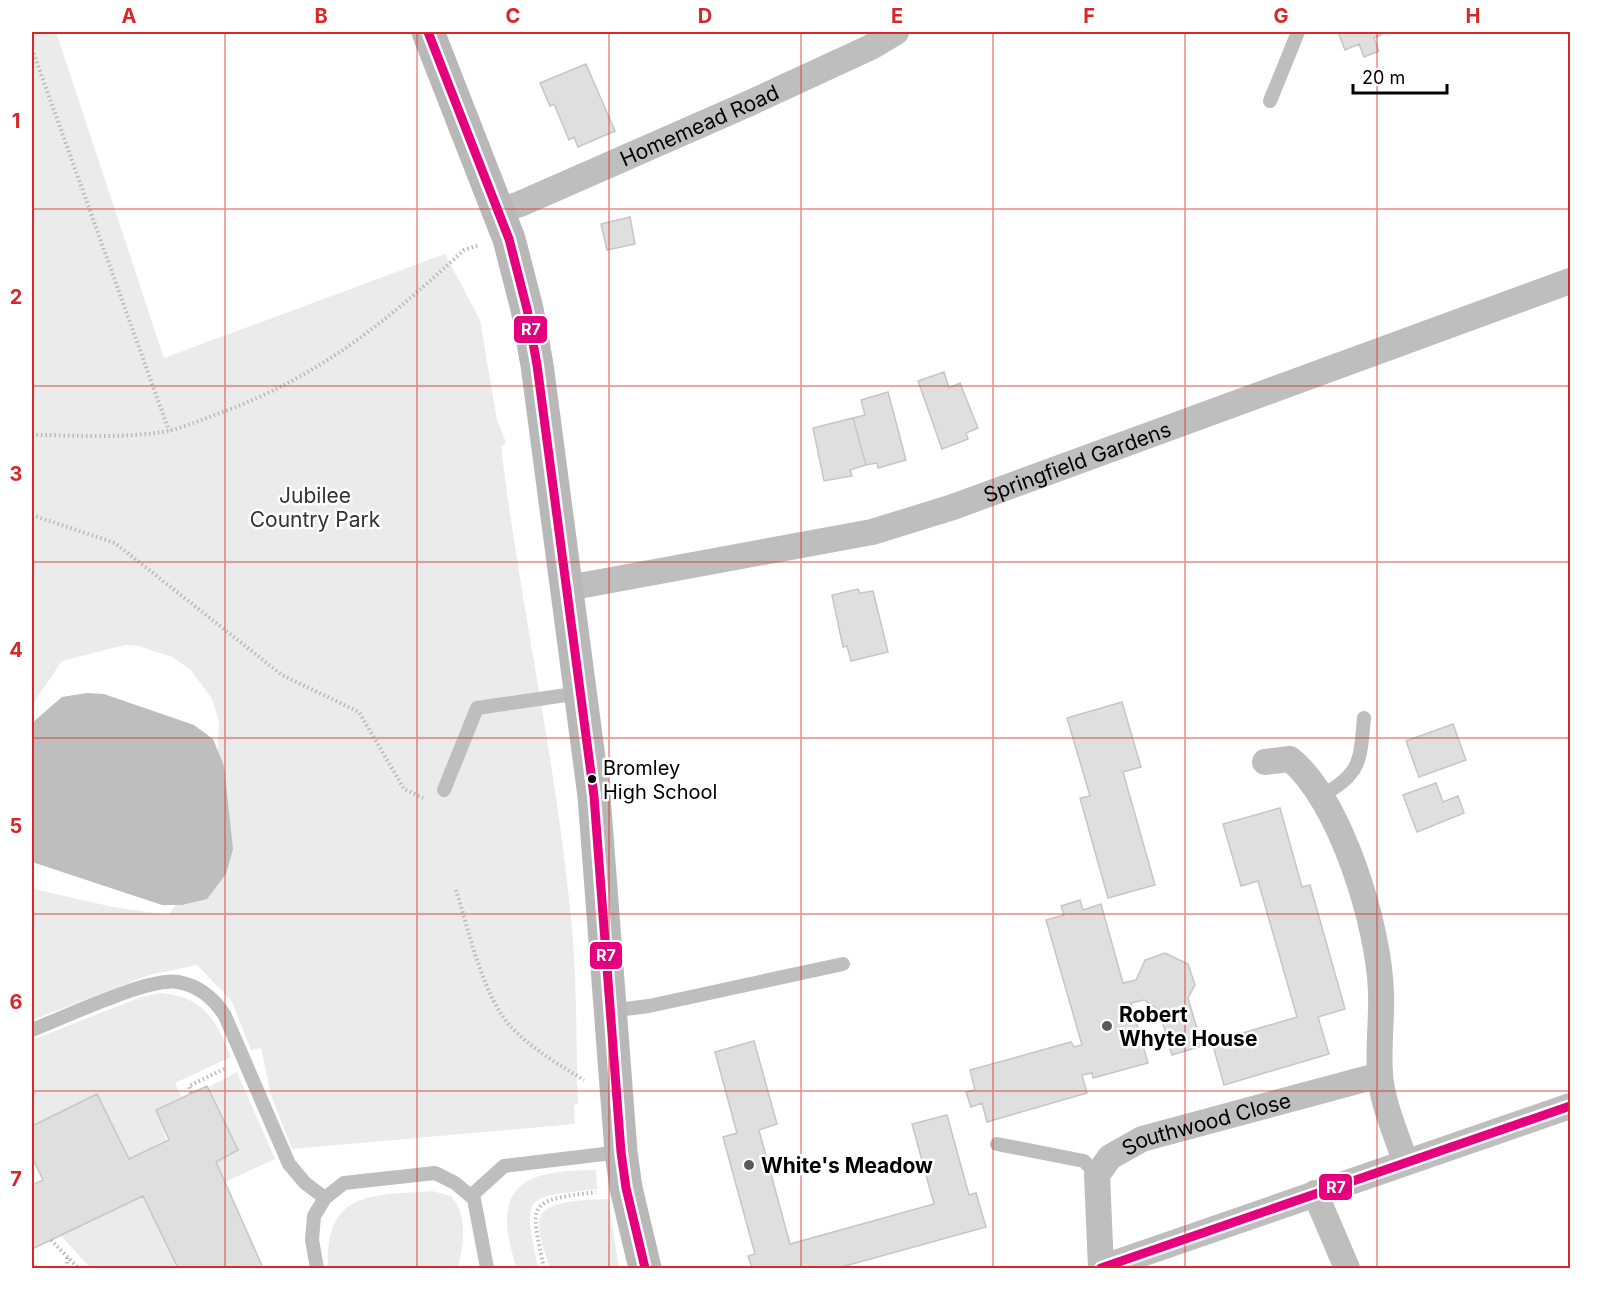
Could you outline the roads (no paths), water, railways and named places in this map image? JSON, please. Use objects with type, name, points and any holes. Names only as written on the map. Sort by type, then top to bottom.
[{"type":"street","points":[[428,32],[504,225],[527,309],[537,365],[595,807],[621,1152],[626,1188],[645,1269]]},
{"type":"street","name":"Homemead Road","points":[[504,225],[520,204],[750,103],[872,47],[896,32]]},
{"type":"street","name":"Springfield Gardens","points":[[568,588],[872,532],[952,507],[1570,281]]},
{"type":"street","points":[[1265,762],[1290,759],[1305,771],[1321,796],[1351,862],[1374,934],[1381,990],[1380,1075],[1384,1097],[1406,1161]]},
{"type":"street","name":"Southwood Close","points":[[1101,1269],[1097,1175],[1110,1157],[1142,1139],[1380,1075]]},
{"type":"street","points":[[1101,1269],[1406,1161],[1570,1106]]},
{"type":"street","points":[[1315,1193],[1347,1269]]},
{"type":"lane","points":[[1270,101],[1298,32]]},
{"type":"lane","points":[[444,790],[477,708],[581,693]]},
{"type":"lane","points":[[1321,796],[1339,786],[1359,762],[1364,718]]},
{"type":"lane","points":[[610,1011],[649,1006],[843,964]]},
{"type":"lane","points":[[32,1030],[151,984],[176,982],[198,989],[214,999],[244,1059],[289,1164],[305,1183],[325,1198]]},
{"type":"lane","points":[[997,1144],[1084,1161],[1097,1175]]},
{"type":"lane","points":[[471,1196],[504,1166],[621,1152]]},
{"type":"lane","points":[[317,1269],[312,1240],[314,1216],[325,1198],[345,1183],[435,1173],[455,1183],[471,1196],[487,1269]]},
{"type":"place","name":"Bromley High School","points":[[592,779]]},
{"type":"place","name":"Robert Whyte House","points":[[1107,1026]]},
{"type":"place","name":"White's Meadow","points":[[749,1165]]},
{"type":"park label","name":"Jubilee Country Park","points":[[315,507]]}]
